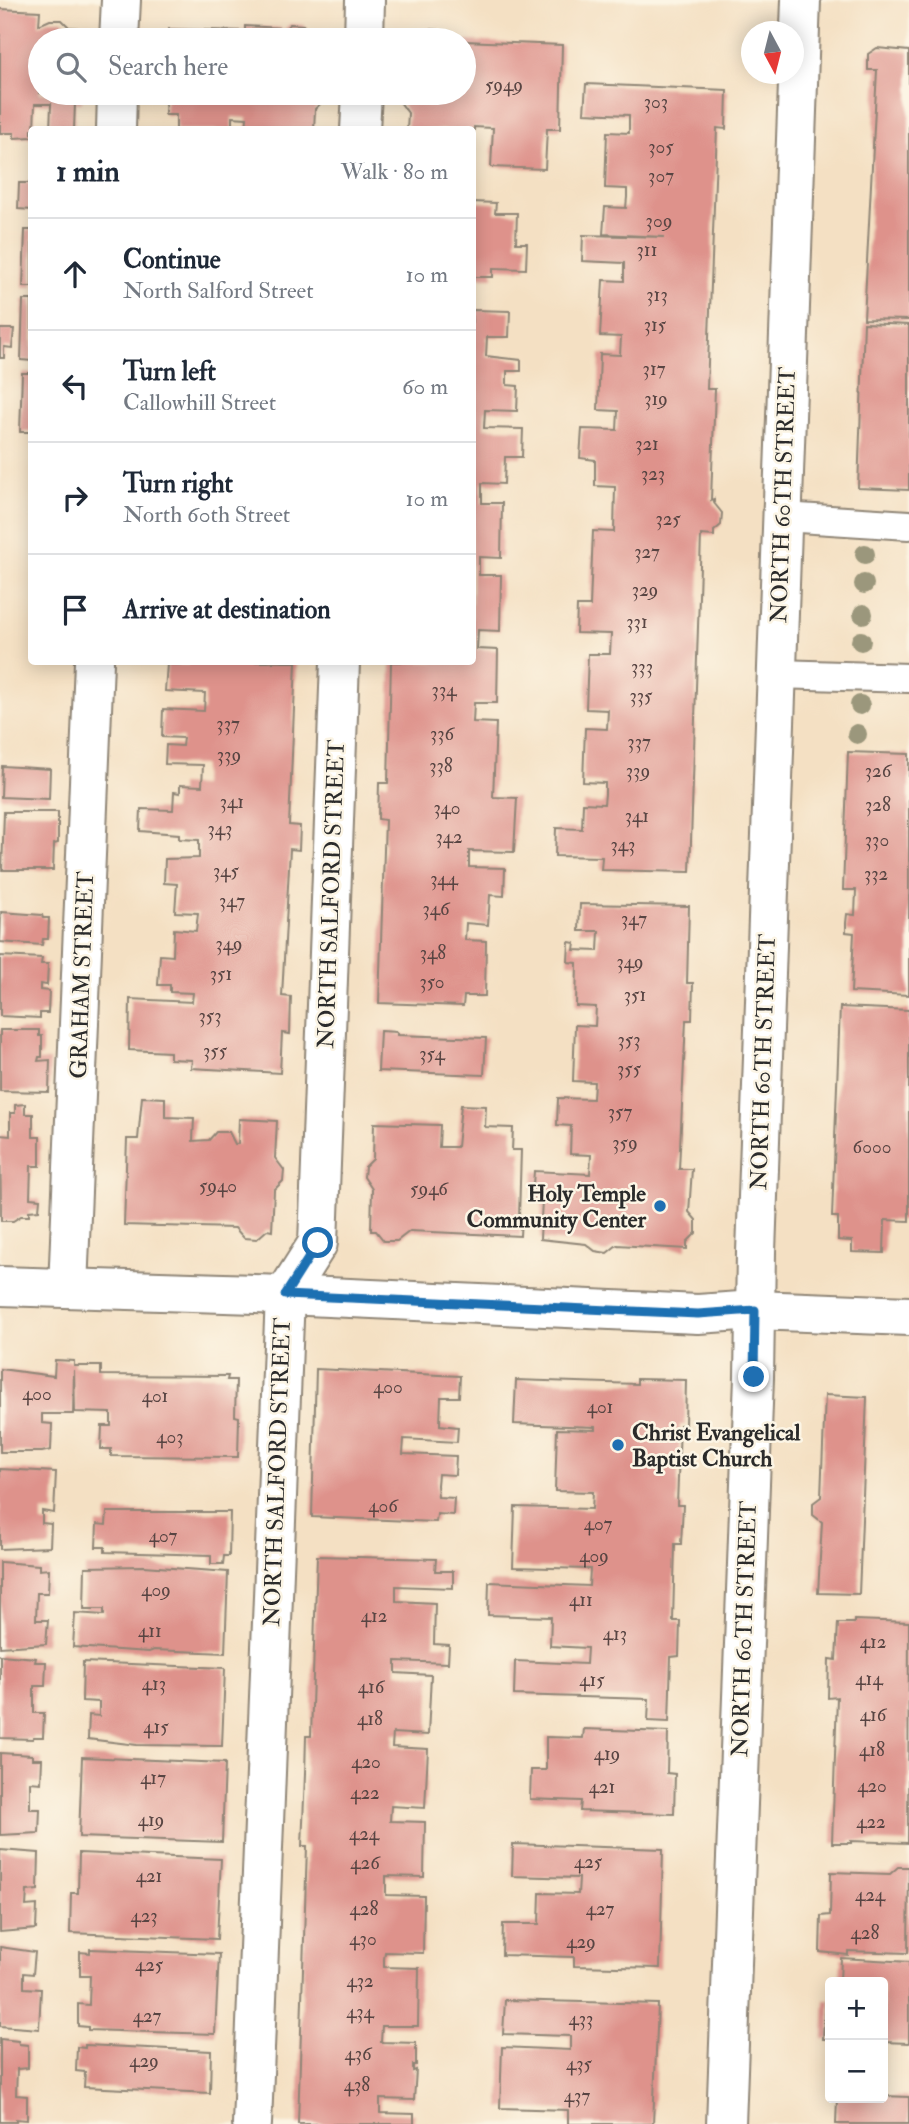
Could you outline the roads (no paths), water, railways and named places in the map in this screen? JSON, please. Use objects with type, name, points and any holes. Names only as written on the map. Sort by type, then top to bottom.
[{"type":"street","points":[[120,28],[121,0]]},
{"type":"street","points":[[364,28],[365,0]]},
{"type":"street","name":"NORTH 60TH STREET","points":[[726,2124],[801,0]]},
{"type":"street","points":[[116,126],[117,105]]},
{"type":"street","points":[[360,126],[361,105]]},
{"type":"street","name":"GRAHAM STREET","points":[[68,1289],[94,665]]},
{"type":"street","name":"NORTH SALFORD STREET","points":[[251,2124],[285,1295],[318,1243],[340,665]]},
{"type":"street","points":[[0,1286],[285,1295],[698,1314],[755,1310],[909,1316]]},
{"type":"lane","points":[[783,517],[909,525]]},
{"type":"lane","points":[[777,674],[909,678]]},
{"type":"place","name":"Holy Temple Community Center","points":[[660,1206]]},
{"type":"place","name":"Christ Evangelical Baptist Church","points":[[618,1445]]}]
